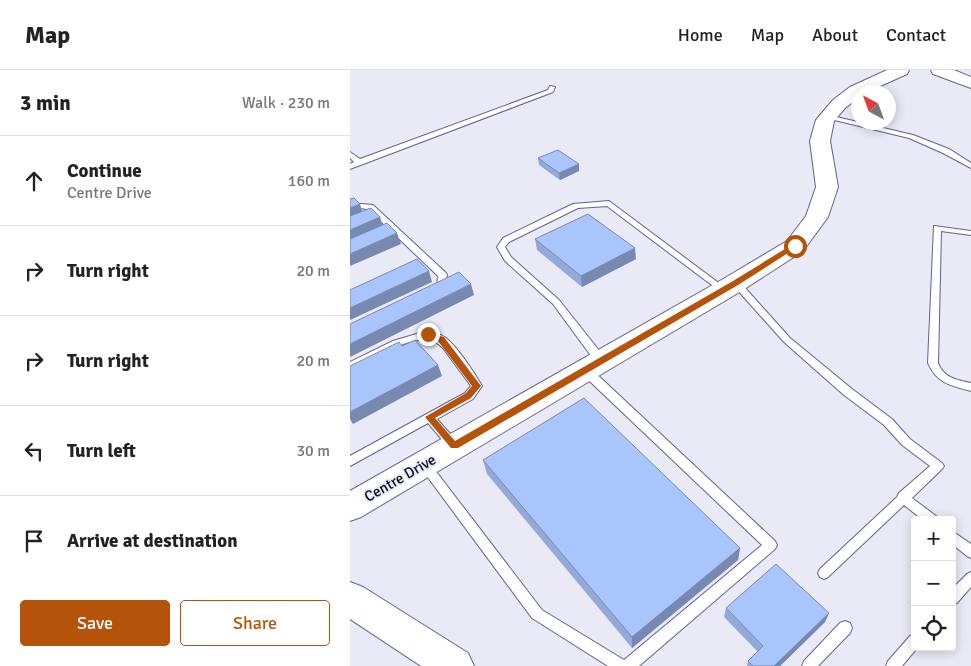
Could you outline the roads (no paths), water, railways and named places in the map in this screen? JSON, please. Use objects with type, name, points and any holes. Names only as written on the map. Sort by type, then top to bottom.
[{"type":"street","name":"Centre Drive","points":[[352,500],[424,464],[730,287],[795,246],[817,218],[827,187],[820,141],[825,120],[839,104],[856,91],[901,70]]},
{"type":"street","points":[[939,70],[971,83]]},
{"type":"street","points":[[961,70],[971,74]]},
{"type":"street","points":[[350,599],[455,666]]},
{"type":"lane","points":[[350,167],[551,91],[552,87]]},
{"type":"lane","points":[[828,117],[911,136],[971,166]]},
{"type":"lane","points":[[350,154],[359,162]]},
{"type":"lane","points":[[628,666],[771,545],[593,366],[556,302],[508,259],[501,247],[506,240],[576,206],[609,203],[730,287],[848,392],[888,422],[906,442],[938,466],[903,496],[824,573]]},
{"type":"lane","points":[[350,205],[370,207],[443,275],[440,287],[424,296]]},
{"type":"lane","points":[[971,233],[937,228],[933,363],[936,372],[947,382],[971,387]]},
{"type":"lane","points":[[350,366],[410,337],[428,334],[441,339],[477,386],[468,396],[350,461]]},
{"type":"lane","points":[[429,417],[454,446]]},
{"type":"lane","points":[[424,464],[537,614],[621,666]]},
{"type":"lane","points":[[903,496],[927,516]]},
{"type":"lane","points":[[956,539],[971,552]]},
{"type":"lane","points":[[956,595],[971,578]]},
{"type":"lane","points":[[813,665],[845,628]]},
{"type":"lane","points":[[893,666],[911,646]]}]
